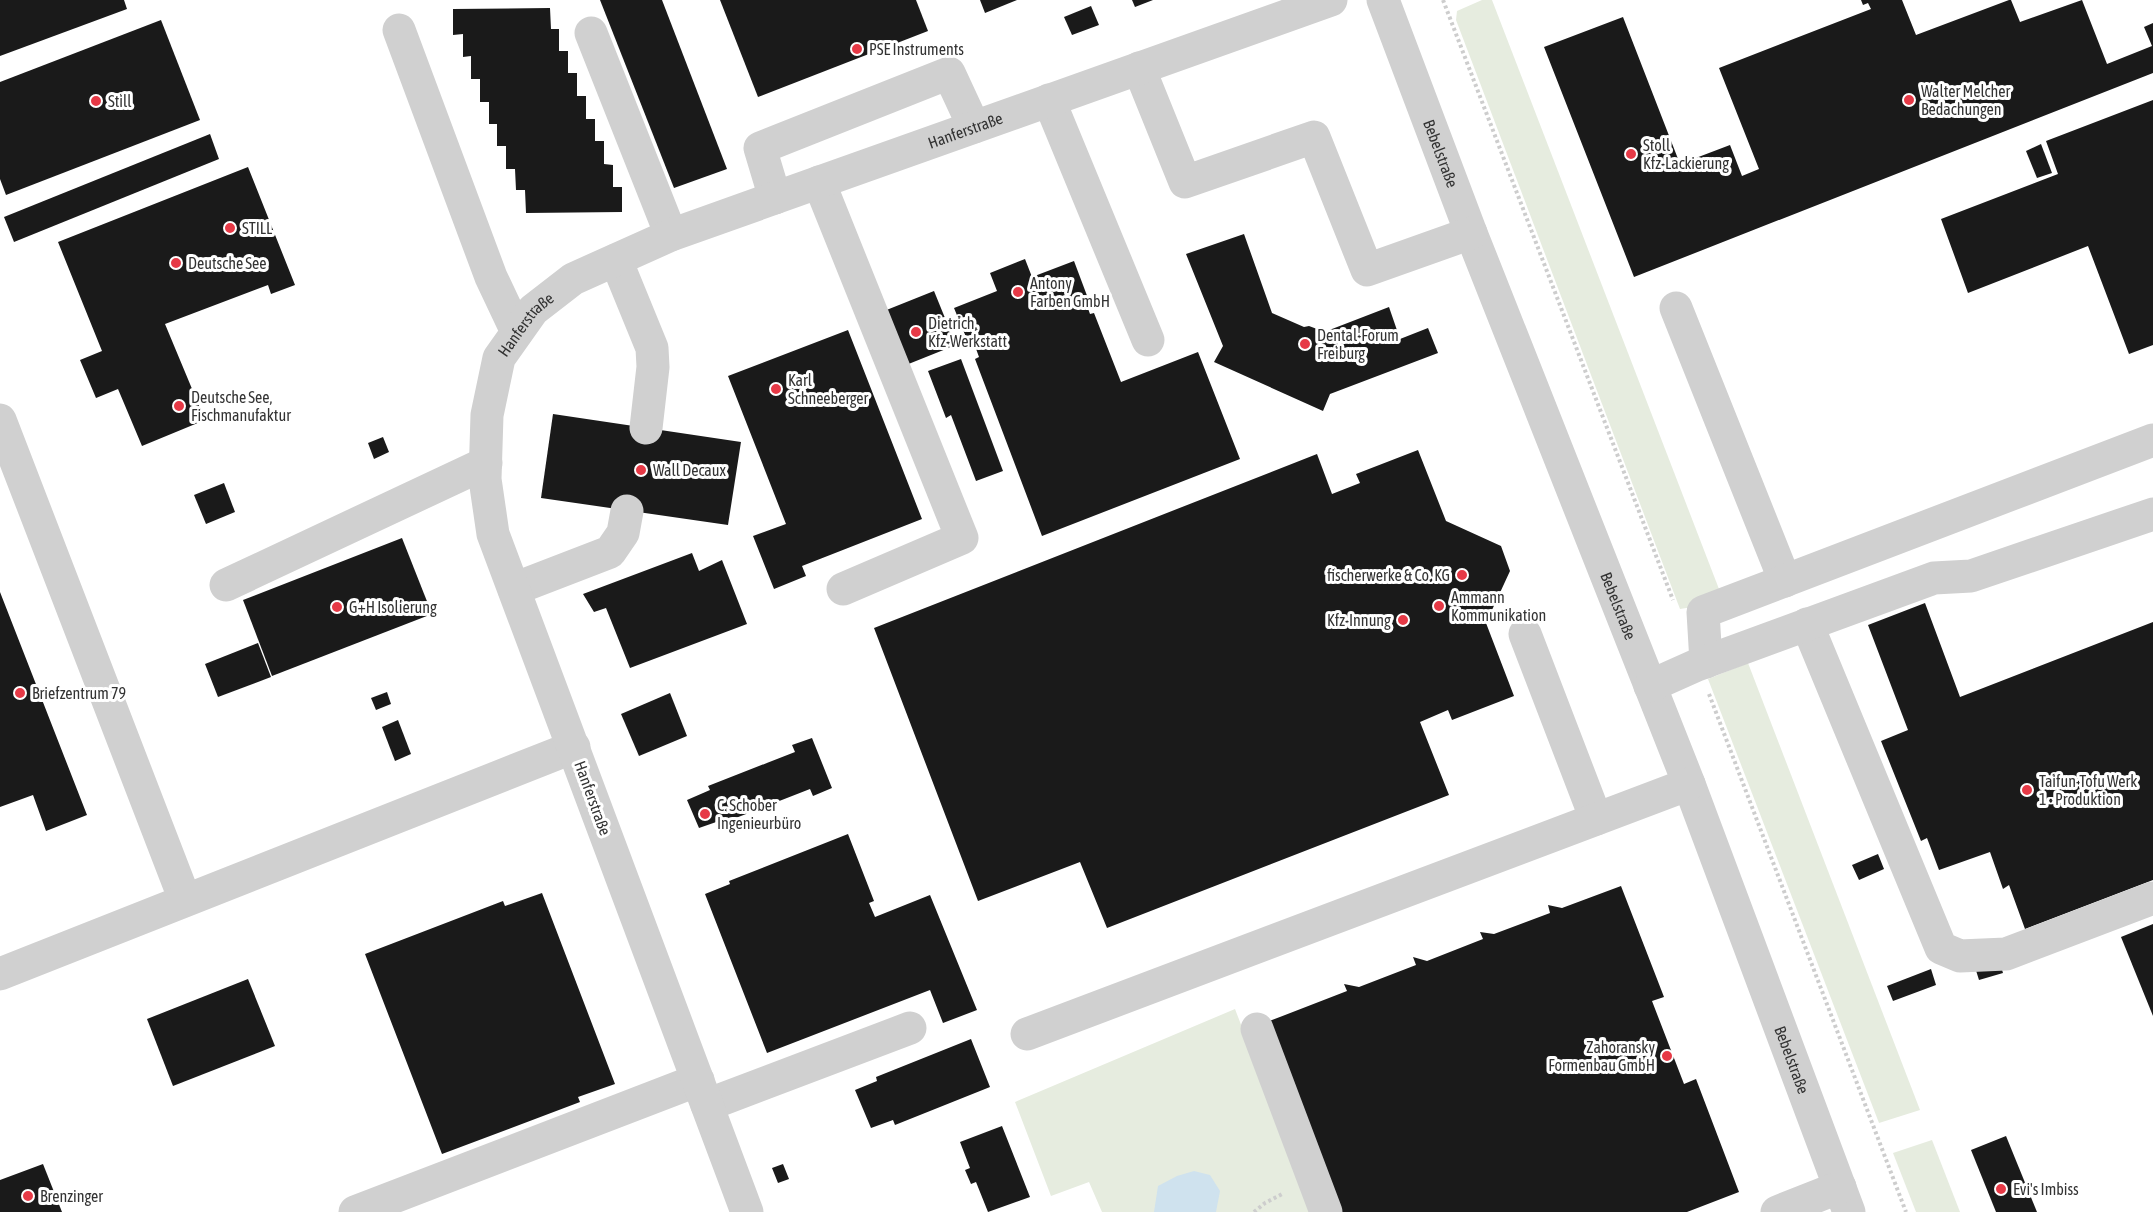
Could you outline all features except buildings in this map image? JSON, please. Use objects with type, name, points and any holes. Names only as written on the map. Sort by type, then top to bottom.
[{"type":"street","name":"Hanferstraße","points":[[747,1212],[493,534],[485,479],[487,415],[499,358],[533,310],[573,279],[671,235],[1331,0]]},
{"type":"street","name":"Bebelstraße","points":[[1383,0],[1471,233],[1689,784],[1844,1199]]},
{"type":"street","points":[[399,30],[490,277],[517,332]]},
{"type":"street","points":[[591,33],[671,235]]},
{"type":"street","points":[[1139,68],[1185,182],[1314,137],[1367,270],[1471,233]]},
{"type":"street","points":[[775,198],[760,148],[949,73],[974,127]]},
{"type":"street","points":[[1049,100],[1148,340]]},
{"type":"street","points":[[819,182],[962,538],[843,590]]},
{"type":"street","points":[[616,260],[652,348],[653,368],[646,428]]},
{"type":"street","points":[[1676,308],[1785,581]]},
{"type":"street","points":[[0,420],[185,900]]},
{"type":"street","points":[[1706,662],[1703,612],[2153,440]]},
{"type":"street","points":[[226,585],[486,463]]},
{"type":"street","points":[[514,589],[610,552],[623,533],[627,511]]},
{"type":"street","points":[[1650,686],[1706,662],[1934,578],[1971,576],[2153,514]]},
{"type":"street","points":[[1807,624],[1941,948],[1960,956],[2006,954],[2153,898]]},
{"type":"street","points":[[1525,634],[1596,819]]},
{"type":"street","points":[[0,974],[574,747]]},
{"type":"street","points":[[1027,1034],[1689,784]]},
{"type":"street","points":[[355,1212],[703,1092],[910,1028]]},
{"type":"street","points":[[1257,1029],[1326,1212]]},
{"type":"street","points":[[1777,1212],[1844,1199]]},
{"type":"shaded area","points":[[1482,0],[1492,0],[1724,602],[1680,609],[1456,20],[1457,11]]},
{"type":"shaded area","points":[[1748,663],[1920,1110],[1879,1123],[1708,679]]},
{"type":"shaded area","points":[[1235,1009],[1313,1212],[1102,1212],[1089,1182],[1051,1196],[1015,1102]]},
{"type":"shaded area","points":[[1932,1140],[1960,1212],[1916,1212],[1893,1153]]},
{"type":"water","points":[[1194,1171],[1210,1175],[1220,1191],[1216,1212],[1154,1212],[1158,1186],[1177,1176]]},
{"type":"place","name":"PSE Instruments","points":[[857,49]]},
{"type":"place","name":"Walter Melcher Bedachungen","points":[[1909,100]]},
{"type":"place","name":"Still","points":[[96,101]]},
{"type":"place","name":"Stoll Kfz-Lackierung","points":[[1631,154]]},
{"type":"place","name":"STILL","points":[[230,228]]},
{"type":"place","name":"Deutsche See","points":[[176,263]]},
{"type":"place","name":"Antony Farben GmbH","points":[[1018,292]]},
{"type":"place","name":"Dietrich, Kfz-Werkstatt","points":[[916,332]]},
{"type":"place","name":"Dental-Forum Freiburg","points":[[1305,344]]},
{"type":"place","name":"Karl Schneeberger","points":[[776,389]]},
{"type":"place","name":"Deutsche See, Fischmanufaktur","points":[[179,406]]},
{"type":"place","name":"Wall Decaux","points":[[641,470]]},
{"type":"place","name":"fischerwerke & Co. KG","points":[[1462,575]]},
{"type":"place","name":"Ammann Kommunikation","points":[[1439,606]]},
{"type":"place","name":"G+H Isolierung","points":[[337,607]]},
{"type":"place","name":"Kfz-Innung","points":[[1403,620]]},
{"type":"place","name":"Briefzentrum 79","points":[[20,693]]},
{"type":"place","name":"Taifun-Tofu Werk 1 - Produktion","points":[[2027,790]]},
{"type":"place","name":"C. Schober Ingenieurbüro","points":[[705,814]]},
{"type":"place","name":"Zahoransky Formenbau GmbH","points":[[1667,1056]]},
{"type":"place","name":"Evi's Imbiss","points":[[2001,1189]]},
{"type":"place","name":"Brenzinger","points":[[28,1196]]}]
